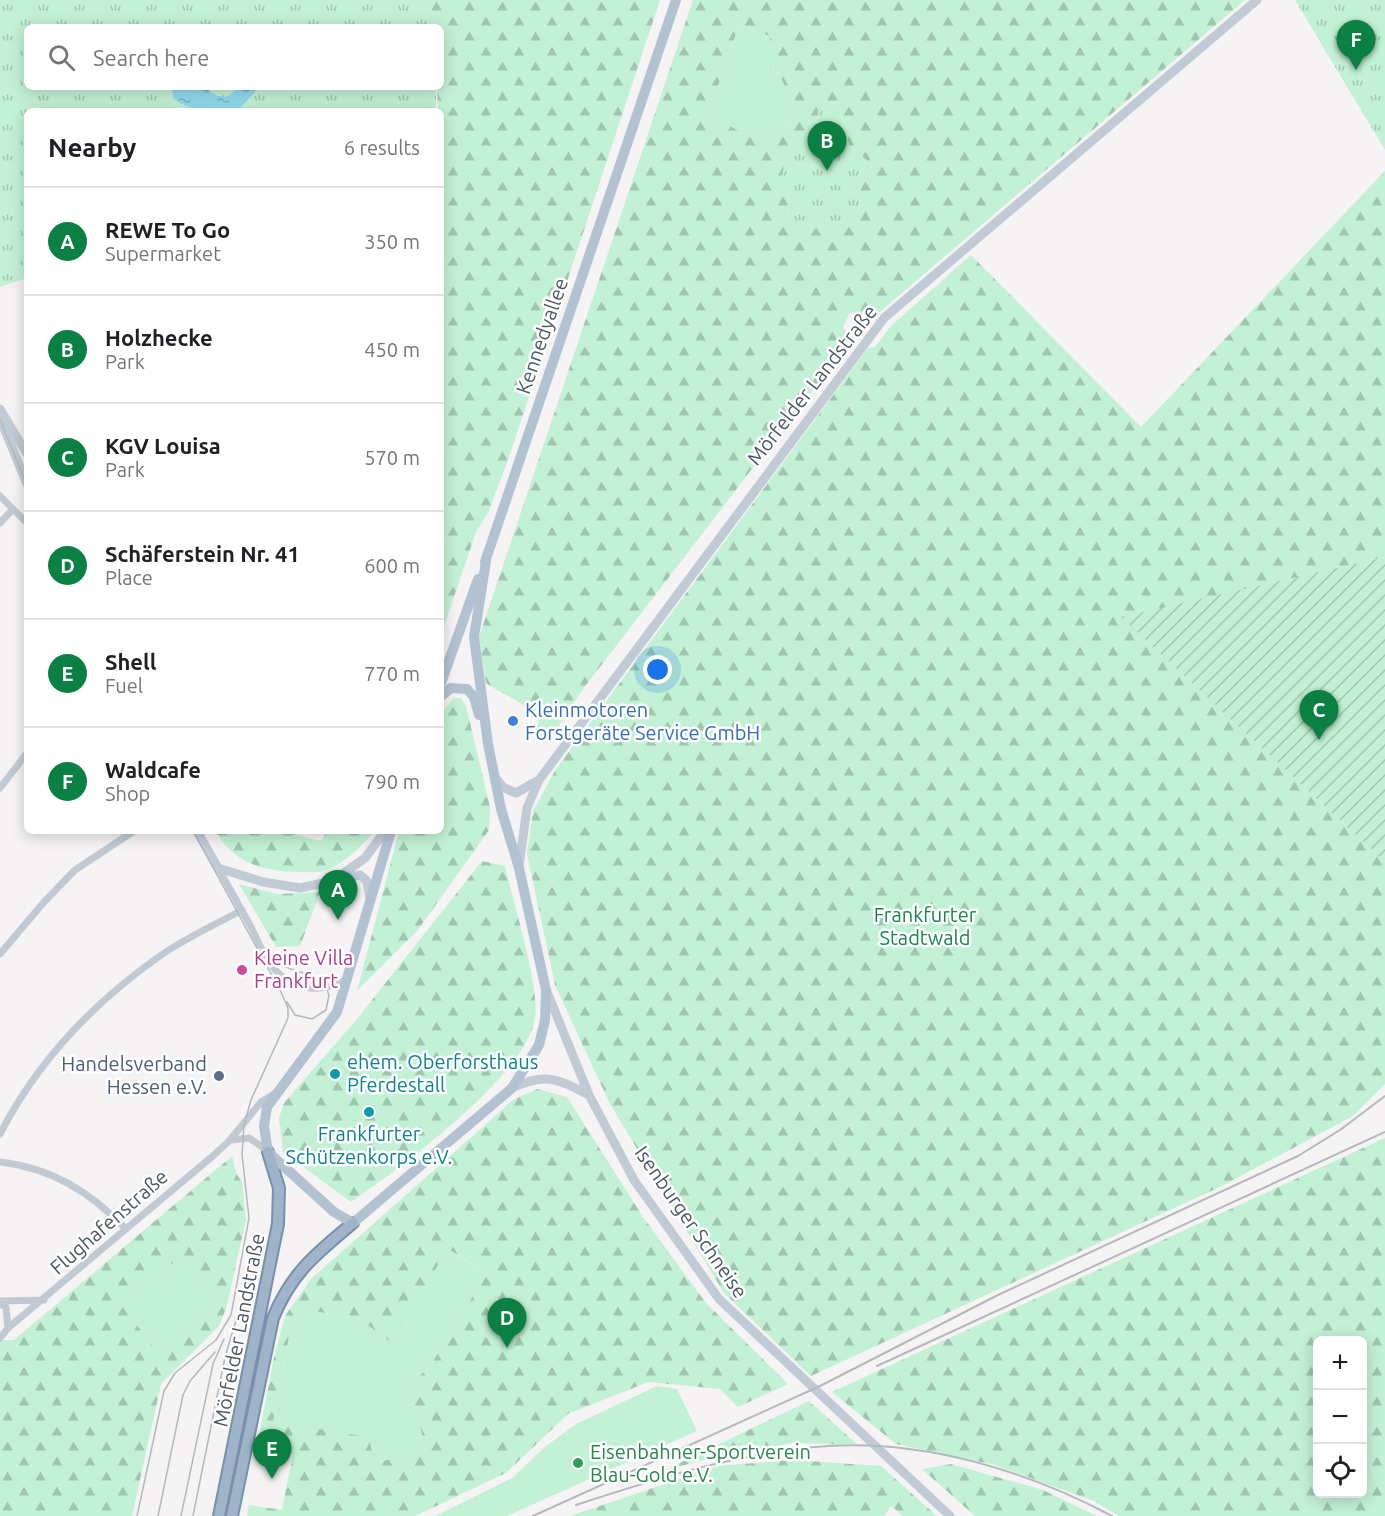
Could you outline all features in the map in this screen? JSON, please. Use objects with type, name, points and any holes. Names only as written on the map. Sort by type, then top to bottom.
[{"type":"highway","name":"Mörfelder Landstraße","points":[[219,1516],[278,1224],[279,1188],[268,1151]]},
{"type":"highway","name":"Mörfelder Landstraße","points":[[232,1516],[273,1318],[280,1300],[302,1267],[353,1223]]},
{"type":"main road","name":"Kennedyallee","points":[[444,675],[676,0]]},
{"type":"main road","name":"Mörfelder Landstraße","points":[[495,777],[504,788],[516,794],[538,780],[884,318],[1257,0]]},
{"type":"main road","points":[[0,410],[24,449]]},
{"type":"main road","points":[[0,417],[24,477]]},
{"type":"main road","name":"Isenburger Schneise","points":[[487,555],[474,637],[490,753],[502,813],[519,868],[546,990],[589,1095],[634,1179],[718,1299],[950,1516]]},
{"type":"main road","points":[[444,694],[452,688],[461,687],[470,692],[490,753]]},
{"type":"main road","name":"Mörfelder Landstraße","points":[[519,868],[527,808],[538,780]]},
{"type":"main road","points":[[199,834],[218,868],[286,887],[306,888],[334,879],[363,876],[368,883],[370,899]]},
{"type":"main road","points":[[334,879],[365,858],[383,834]]},
{"type":"main road","points":[[390,834],[348,978],[331,1023],[274,1094],[267,1107],[264,1120],[268,1151],[334,1212],[353,1223],[512,1088],[530,1079],[544,1077],[559,1080],[589,1095]]},
{"type":"main road","points":[[512,1088],[539,1045],[546,1020],[546,990]]},
{"type":"street","points":[[0,496],[24,519]]},
{"type":"street","points":[[0,523],[13,508]]},
{"type":"street","points":[[0,788],[24,757]]},
{"type":"street","points":[[0,954],[44,902],[75,870],[129,834]]},
{"type":"street","points":[[218,868],[269,962],[287,979],[314,989],[327,989],[348,978]]},
{"type":"street","points":[[0,1134],[39,1069],[88,1014],[158,957],[242,910]]},
{"type":"street","name":"Flughafenstraße","points":[[0,1338],[8,1328],[44,1300],[230,1140],[261,1102],[274,1094]]},
{"type":"street","points":[[230,1140],[249,1138],[268,1151]]},
{"type":"street","points":[[0,1162],[33,1168],[61,1178],[90,1195],[126,1229]]},
{"type":"street","points":[[0,1303],[44,1300]]},
{"type":"street","points":[[0,1303],[6,1307],[8,1314],[8,1328],[0,1329]]},
{"type":"green space","points":[[0,0],[427,0],[433,13],[434,24],[24,24],[24,90],[436,90],[436,108],[24,108],[24,279],[0,287]]},
{"type":"green space","points":[[427,0],[660,0],[509,457],[488,513],[476,532],[444,626],[448,336],[444,254],[444,108],[438,108],[437,90],[444,90],[444,24],[434,24],[433,13]]},
{"type":"green space","points":[[693,0],[1245,0],[875,316],[850,312],[843,327],[851,340],[583,689],[549,741],[533,735],[539,723],[528,709],[486,683],[479,637]],"holes":[[[739,25],[770,36],[770,69],[780,76],[795,108],[789,127],[750,137],[708,114]],[[818,101],[837,103],[850,148],[873,165],[859,192],[860,218],[844,224],[821,219],[787,233],[789,204],[786,156],[803,145],[812,135],[817,122]]]},
{"type":"green space","points":[[1295,0],[1385,0],[1385,150]]},
{"type":"green space","points":[[739,25],[770,36],[770,69],[780,76],[795,108],[789,127],[750,137],[708,114]]},
{"type":"green space","points":[[818,101],[837,103],[850,148],[873,165],[859,192],[860,219],[844,224],[822,219],[820,228],[787,233],[789,204],[782,176],[786,156],[803,145],[815,129]]},
{"type":"green space","name":"Frankfurter Stadtwald","points":[[1385,171],[1385,557],[1125,618],[1385,862],[1385,1084],[1353,1116],[1224,1185],[811,1376],[724,1293],[610,1104],[555,985],[527,854],[533,811],[556,769],[868,348],[875,347],[891,326],[971,255],[1141,427]]},
{"type":"green space","points":[[444,254],[448,336],[446,538],[444,543]]},
{"type":"green space","points":[[1385,557],[1385,862],[1121,617]]},
{"type":"green space","points":[[454,698],[461,698],[466,706],[490,807],[489,830],[417,931],[357,991],[398,834],[444,834],[444,710]]},
{"type":"green space","points":[[218,834],[294,834],[321,841],[325,834],[372,834],[344,861],[320,872],[273,870],[261,867],[240,858]]},
{"type":"green space","points":[[482,861],[505,866],[530,965],[534,986],[535,1018],[526,1041],[509,1067],[485,1093],[428,1145],[351,1202],[283,1152],[279,1118],[284,1103],[357,1019]]},
{"type":"green space","points":[[239,884],[277,894],[320,892],[300,946],[276,947]]},
{"type":"green space","points":[[537,1089],[567,1097],[643,1217],[706,1303],[788,1384],[738,1407],[720,1389],[648,1382],[568,1414],[506,1473],[415,1516],[247,1516],[249,1505],[282,1510],[293,1454],[257,1447],[274,1357],[285,1316],[311,1279],[513,1100]],"holes":[[[448,1249],[487,1273],[430,1366],[410,1385],[426,1451],[374,1463],[369,1437],[273,1422],[292,1321],[306,1310],[358,1318],[391,1342]]]},
{"type":"green space","points":[[1385,1138],[1385,1516],[1119,1516],[1094,1501],[995,1465],[896,1444],[832,1392]]},
{"type":"green space","points":[[232,1156],[236,1173],[242,1182],[246,1220],[226,1309],[218,1327],[161,1384],[132,1516],[0,1516],[0,1340],[14,1340]],"holes":[[[182,1256],[219,1302],[157,1351],[121,1305]]]},
{"type":"green space","points":[[447,1249],[487,1273],[430,1366],[410,1385],[426,1451],[374,1463],[273,1422],[292,1321],[306,1310],[358,1318],[390,1341]]},
{"type":"green space","points":[[182,1256],[219,1302],[157,1351],[120,1305]]},
{"type":"green space","name":"Eisenbahner-Sportverein Blau-Gold e.V.","points":[[657,1386],[677,1389],[697,1431],[507,1516],[435,1516],[512,1478],[545,1447],[576,1424]]},
{"type":"green space","points":[[809,1401],[858,1445],[793,1443],[714,1457],[663,1471]]},
{"type":"green space","points":[[793,1460],[881,1466],[937,1516],[903,1516],[891,1506],[884,1516],[570,1516],[718,1466]]},
{"type":"green space","points":[[951,1464],[1043,1490],[1097,1516],[975,1516],[922,1469]]},
{"type":"water","points":[[172,90],[208,90],[218,96],[227,97],[235,90],[255,90],[240,108],[192,108],[174,99]]},
{"type":"tram line","points":[[0,419],[24,479]]},
{"type":"tram line","points":[[137,1516],[164,1391],[175,1373],[216,1340],[231,1315],[249,1218],[242,1154],[244,1125],[251,1100],[288,1018],[288,1008],[281,992],[195,834]]},
{"type":"tram line","points":[[264,953],[280,965],[318,980],[325,986],[329,995],[326,1010],[312,1019],[295,1015],[287,1002]]},
{"type":"tram line","points":[[193,1516],[225,1357],[238,1314]]},
{"type":"tram line","points":[[181,1516],[213,1364],[224,1339]]},
{"type":"tram line","points":[[158,1516],[183,1395],[190,1381],[215,1352]]},
{"type":"railway","points":[[533,1516],[820,1386],[998,1295],[1298,1156],[1340,1130],[1385,1096]]},
{"type":"railway","points":[[877,1366],[1385,1132]]},
{"type":"railway","points":[[576,1505],[669,1476],[732,1460],[796,1449],[865,1445],[938,1454],[1011,1472],[1046,1485],[1112,1516]]},
{"type":"place","name":"Waldcafe","points":[[1356,70]]},
{"type":"place","name":"Holzhecke","points":[[827,171]]},
{"type":"place","name":"Kleinmotoren Forstgeräte Service GmbH","points":[[513,721]]},
{"type":"place","name":"KGV Louisa","points":[[1319,740]]},
{"type":"place","name":"REWE To Go","points":[[338,920]]},
{"type":"place","name":"Kleine Villa Frankfurt","points":[[242,970]]},
{"type":"place","name":"ehem. Oberforsthaus Pferdestall","points":[[335,1074]]},
{"type":"place","name":"Handelsverband Hessen e.V.","points":[[219,1076]]},
{"type":"place","name":"Frankfurter Schützenkorps e.V.","points":[[369,1112]]},
{"type":"place","name":"Schäferstein Nr. 41","points":[[507,1348]]},
{"type":"place","name":"Eisenbahner-Sportverein Blau-Gold e.V.","points":[[578,1463]]},
{"type":"place","name":"Shell","points":[[272,1479]]}]
